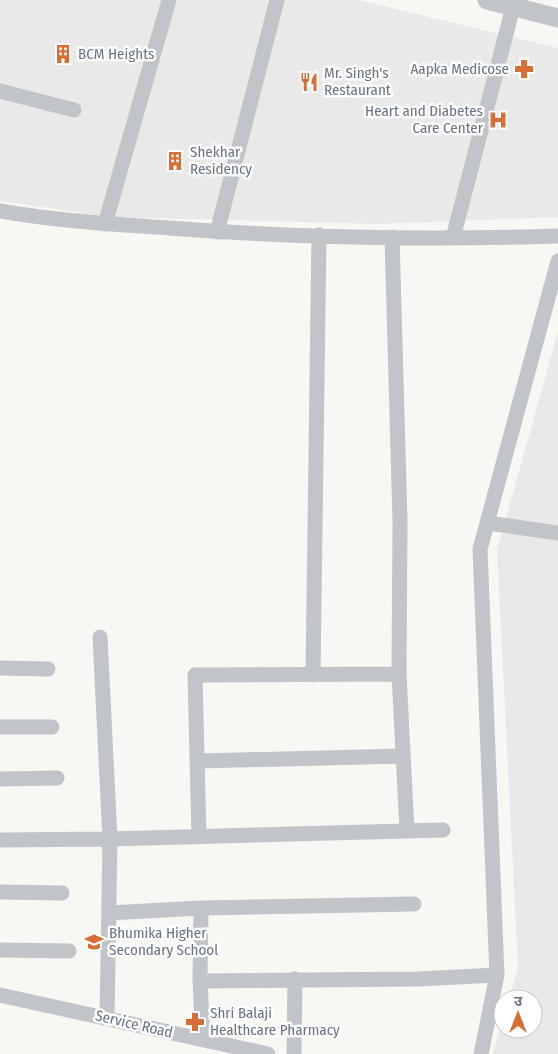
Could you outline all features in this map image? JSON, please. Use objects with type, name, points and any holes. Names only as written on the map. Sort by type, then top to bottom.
[{"type":"street","points":[[105,224],[168,0]]},
{"type":"street","points":[[217,232],[277,0]]},
{"type":"street","points":[[487,0],[558,18]]},
{"type":"street","points":[[453,238],[513,7]]},
{"type":"street","points":[[0,91],[74,110]]},
{"type":"street","points":[[0,211],[52,220],[217,232],[453,238],[558,236]]},
{"type":"street","points":[[313,675],[319,235]]},
{"type":"street","points":[[392,237],[400,521],[399,674],[408,831]]},
{"type":"street","points":[[481,1054],[497,975],[480,549],[558,261]]},
{"type":"street","points":[[488,523],[558,533]]},
{"type":"street","points":[[100,637],[110,839],[107,1018]]},
{"type":"street","points":[[0,668],[48,669]]},
{"type":"street","points":[[200,837],[195,675],[399,674]]},
{"type":"street","points":[[0,727],[52,727]]},
{"type":"street","points":[[199,761],[403,756]]},
{"type":"street","points":[[0,779],[57,778]]},
{"type":"street","points":[[0,840],[200,837],[443,830]]},
{"type":"street","points":[[0,892],[62,893]]},
{"type":"street","points":[[109,913],[201,908],[414,904]]},
{"type":"street","points":[[201,908],[200,981],[203,1040]]},
{"type":"street","points":[[0,950],[69,950]]},
{"type":"street","points":[[200,981],[418,979],[497,975]]},
{"type":"street","points":[[294,1054],[295,979]]},
{"type":"street","name":"Service Road","points":[[0,995],[268,1054]]},
{"type":"shaded area","points":[[0,0],[359,0],[558,48],[558,217],[378,224],[110,217],[0,201]]},
{"type":"shaded area","points":[[558,331],[558,1054],[493,1054],[497,1039],[543,1039],[543,989],[512,989],[518,967],[497,551]]},
{"type":"place","name":"BCM Heights","points":[[63,54]]},
{"type":"place","name":"Aapka Medicose","points":[[524,69]]},
{"type":"place","name":"Mr. Singh's Restaurant","points":[[309,82]]},
{"type":"place","name":"Heart and Diabetes Care Center","points":[[498,120]]},
{"type":"place","name":"Shekhar Residency","points":[[175,161]]},
{"type":"place","name":"Bhumika Higher Secondary School","points":[[94,942]]},
{"type":"place","name":"Shri Balaji Healthcare Pharmacy","points":[[195,1022]]}]
